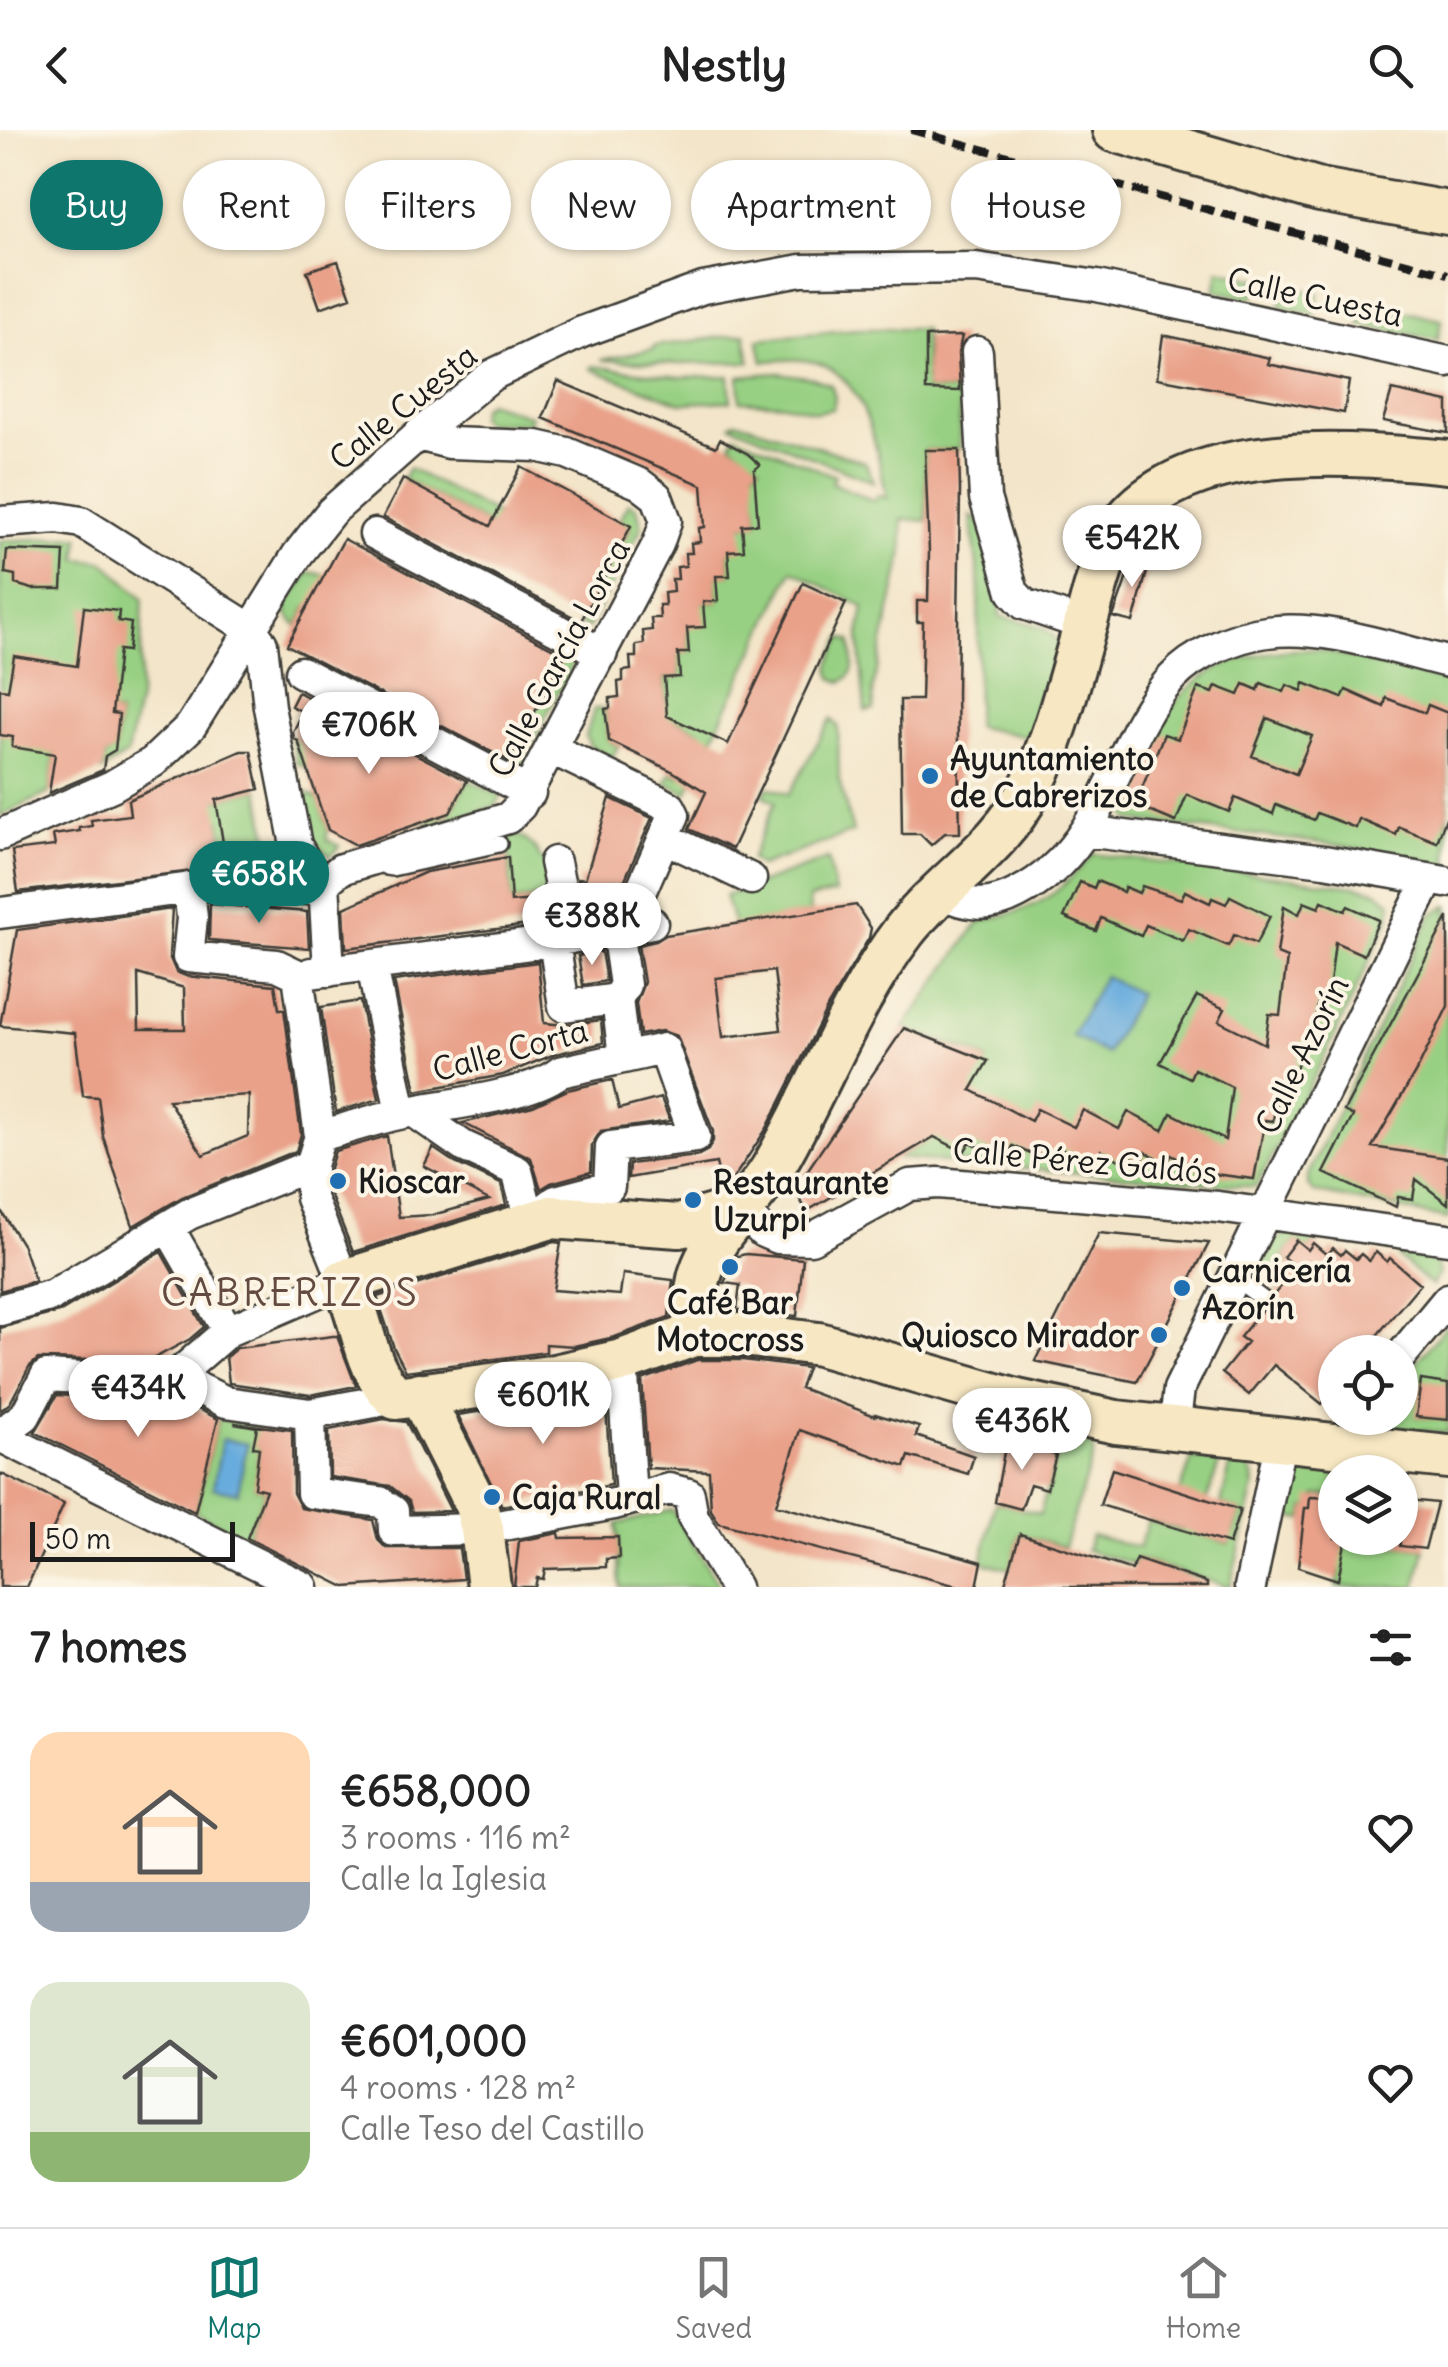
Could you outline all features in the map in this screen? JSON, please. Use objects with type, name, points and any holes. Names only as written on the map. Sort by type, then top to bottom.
[{"type":"street","points":[[1114,130],[1320,190],[1448,213]]},
{"type":"street","name":"Calle Cuesta","points":[[2,838],[154,762],[191,726],[298,554],[331,512],[492,375],[582,332],[703,288],[801,270],[976,268],[1097,286],[1448,362]]},
{"type":"street","points":[[977,352],[985,498],[1013,592],[1024,604],[1085,625]]},
{"type":"street","name":"Calle García Lorca","points":[[418,435],[449,443],[536,446],[566,454],[640,484],[657,497],[666,520],[658,544],[525,800]]},
{"type":"street","points":[[693,1335],[700,1276],[740,1208],[770,1174],[901,934],[939,892],[970,867],[1028,793],[1051,737],[1110,547],[1136,508],[1180,481],[1218,466],[1262,458],[1345,455],[1448,462]]},
{"type":"street","points":[[0,522],[58,518],[81,522],[252,630],[262,644],[265,684],[296,845],[324,883],[329,971]]},
{"type":"street","points":[[375,534],[602,653]]},
{"type":"street","points":[[939,892],[959,902],[983,905],[1000,902],[1035,884],[1085,831],[1150,708],[1173,676],[1212,651],[1266,632],[1308,630],[1448,662]]},
{"type":"street","points":[[230,664],[265,684]]},
{"type":"street","points":[[0,913],[190,888],[246,884],[309,889],[341,870],[373,858],[508,818],[525,800],[301,672]]},
{"type":"street","points":[[552,748],[670,807],[674,814],[631,927],[625,986],[617,999],[624,1056]]},
{"type":"street","points":[[1085,831],[1324,861],[1438,881]]},
{"type":"street","points":[[665,838],[751,879]]},
{"type":"street","points":[[555,862],[564,1006],[617,999]]},
{"type":"street","name":"Calle Azorín","points":[[1174,1429],[1178,1389],[1264,1212],[1438,881]]},
{"type":"street","points":[[190,888],[188,957],[276,965],[298,975],[562,940],[631,927]]},
{"type":"street","points":[[372,965],[407,1112]]},
{"type":"street","points":[[298,975],[315,1150],[311,1198],[327,1289]]},
{"type":"street","name":"Calle Corta","points":[[0,1310],[53,1296],[189,1214],[315,1150],[407,1112],[519,1090],[560,1072],[624,1056],[664,1049],[695,1137],[610,1147],[610,1187],[556,1201],[530,1221],[517,1171],[462,1146],[407,1112]]},
{"type":"street","name":"Calle Pérez Galdós","points":[[740,1208],[763,1232],[794,1240],[811,1239],[910,1184],[938,1183],[1264,1212],[1448,1239]]},
{"type":"street","points":[[303,1587],[0,1435],[25,1416],[46,1376],[136,1381],[175,1376],[224,1335],[327,1289],[530,1221],[551,1217],[679,1226],[740,1208]]},
{"type":"street","points":[[168,1226],[224,1335]]},
{"type":"street","points":[[679,1226],[700,1276]]},
{"type":"street","points":[[327,1289],[354,1301],[374,1372],[408,1396],[476,1505],[489,1587]]},
{"type":"street","points":[[1418,1335],[1448,1299]]},
{"type":"street","points":[[175,1376],[226,1402],[310,1414],[408,1396],[550,1378],[622,1361],[693,1335],[743,1335],[802,1341],[1070,1414],[1280,1439],[1318,1434]]},
{"type":"street","points":[[622,1361],[631,1497]]},
{"type":"street","points":[[310,1414],[312,1494],[380,1502],[393,1512],[394,1530],[482,1528],[614,1504],[669,1489],[690,1494],[693,1517],[735,1587]]},
{"type":"street","points":[[1362,1435],[1448,1456]]},
{"type":"street","points":[[1250,1587],[1280,1439]]},
{"type":"lane","points":[[373,858],[392,868],[499,844]]},
{"type":"lane","points":[[1234,1276],[1264,1300]]},
{"type":"green space","points":[[1219,270],[1257,279],[1253,299],[1215,291]]},
{"type":"green space","points":[[1284,286],[1319,293],[1315,315],[1280,306]]},
{"type":"green space","points":[[1365,302],[1441,320],[1438,340],[1360,325]]},
{"type":"green space","points":[[856,329],[924,329],[926,390],[960,391],[959,450],[925,450],[927,521],[902,519],[903,552],[873,689],[874,710],[865,711],[859,636],[864,607],[792,570],[687,793],[666,783],[671,773],[680,777],[700,731],[649,714],[666,703],[664,678],[680,677],[678,653],[689,652],[687,628],[703,602],[718,601],[716,576],[730,575],[728,551],[742,525],[758,523],[752,472],[760,465],[731,444],[735,435],[835,476],[832,483],[874,501],[878,495],[887,498],[868,420],[848,385],[818,363],[763,361],[758,339]]},
{"type":"green space","points":[[745,334],[750,362],[601,360],[654,346]]},
{"type":"green space","points":[[592,366],[679,377],[729,376],[731,401],[681,403],[591,369]]},
{"type":"green space","points":[[778,373],[831,385],[833,409],[817,412],[784,404],[740,401],[739,376]]},
{"type":"green space","points":[[488,402],[531,416],[528,423],[485,423],[479,417]]},
{"type":"green space","points":[[736,421],[865,462],[874,482],[731,425]]},
{"type":"green space","points":[[409,468],[496,514],[614,557],[631,527],[619,520],[629,503],[637,508],[642,527],[588,628],[580,624],[600,585],[403,479]]},
{"type":"green space","points":[[971,516],[981,522],[1002,602],[999,616],[1042,628],[1059,645],[1034,730],[1028,737],[977,727],[979,584]]},
{"type":"green space","points":[[80,537],[77,559],[104,562],[143,598],[139,699],[127,754],[102,771],[105,756],[115,749],[119,714],[62,705],[49,793],[0,816],[0,541]]},
{"type":"green space","points":[[309,572],[325,575],[546,690],[566,654],[575,659],[521,766],[509,762],[528,723],[307,607],[297,626],[287,614],[287,604]]},
{"type":"green space","points":[[842,638],[851,641],[853,665],[850,675],[841,682],[832,678],[830,668]]},
{"type":"green space","points":[[1316,649],[1448,682],[1448,866],[1338,845],[1129,820],[1122,804],[1138,767],[1170,709],[1189,688],[1212,671],[1240,660],[1274,652]]},
{"type":"green space","points":[[594,709],[605,709],[609,741],[618,746],[612,758],[590,746],[586,736]]},
{"type":"green space","points":[[831,719],[838,726],[839,780],[853,832],[760,866],[751,859],[775,802],[763,795],[768,787],[789,794]]},
{"type":"green space","points":[[291,737],[447,819],[468,780],[501,796],[496,806],[431,826],[297,763]]},
{"type":"green space","points":[[259,789],[274,868],[228,874],[220,821],[184,826],[184,808]]},
{"type":"green space","points":[[300,790],[318,798],[328,830],[326,839],[340,846],[331,856],[311,837]]},
{"type":"green space","points":[[504,833],[526,840],[540,859],[548,861],[556,895],[511,902]]},
{"type":"green space","points":[[1093,854],[1355,886],[1377,891],[1391,902],[1390,917],[1325,1056],[1256,1187],[898,1158],[923,1143],[988,1061],[904,1028],[979,922],[1043,900],[1067,882]]},
{"type":"green space","points":[[828,859],[835,893],[809,899],[810,913],[734,926],[725,896]]},
{"type":"green space","points":[[1448,906],[1448,1219],[1314,1192],[1308,1186],[1308,1175],[1432,914]]},
{"type":"green space","points":[[1288,1231],[1321,1235],[1308,1250],[1296,1241],[1283,1256],[1289,1262],[1279,1274],[1297,1290],[1290,1299],[1258,1273],[1275,1240]]},
{"type":"green space","points":[[1404,1250],[1431,1258],[1439,1273],[1432,1286],[1398,1257]]},
{"type":"green space","points":[[1448,1323],[1448,1384],[1418,1416],[1418,1360]]},
{"type":"green space","points":[[1418,1417],[1448,1420],[1448,1433],[1418,1430]]},
{"type":"green space","points":[[218,1419],[257,1427],[255,1487],[266,1490],[247,1538],[195,1512]]},
{"type":"green space","points":[[1009,1426],[1091,1444],[1094,1452],[1064,1547],[1020,1534],[1010,1569],[982,1562],[995,1502],[1040,1514],[1056,1456],[1006,1441]]},
{"type":"green space","points":[[1192,1458],[1220,1461],[1195,1533],[1229,1544],[1240,1511],[1221,1504],[1231,1462],[1246,1466],[1253,1475],[1254,1487],[1230,1587],[1137,1559],[1134,1564],[1086,1550],[1091,1535],[1139,1548],[1148,1520],[1182,1531],[1193,1496],[1180,1492]]},
{"type":"green space","points":[[1318,1470],[1318,1495],[1305,1508],[1303,1519],[1283,1516],[1294,1481],[1304,1472]]},
{"type":"green space","points":[[672,1510],[720,1587],[620,1587],[617,1524]]},
{"type":"green space","points":[[1418,1548],[1425,1549],[1416,1587],[1337,1587],[1340,1571],[1329,1568],[1330,1555],[1418,1555]]},
{"type":"water","points":[[1104,976],[1139,994],[1107,1054],[1072,1036]]},
{"type":"water","points":[[222,1439],[247,1444],[238,1493],[213,1488]]},
{"type":"building","points":[[338,261],[351,297],[320,308],[307,271]]},
{"type":"building","points":[[1163,335],[1270,358],[1268,364],[1349,381],[1344,413],[1157,378]]},
{"type":"building","points":[[962,336],[958,353],[960,391],[926,390],[926,337]]},
{"type":"building","points":[[558,381],[716,447],[720,439],[760,465],[754,470],[758,524],[742,525],[744,550],[728,551],[730,576],[716,576],[718,601],[703,602],[705,627],[687,628],[689,653],[678,653],[680,677],[664,678],[667,716],[728,744],[803,583],[846,603],[732,849],[689,829],[706,792],[609,741],[605,709],[610,708],[610,698],[619,697],[618,682],[623,681],[623,671],[631,670],[630,657],[636,657],[636,645],[644,644],[643,631],[652,630],[651,618],[660,618],[659,605],[665,605],[664,593],[673,592],[672,579],[678,579],[677,567],[686,566],[685,553],[692,553],[691,543],[700,542],[699,528],[705,527],[702,485],[543,418]]},
{"type":"building","points":[[1392,390],[1448,402],[1448,433],[1383,421]]},
{"type":"building","points":[[925,450],[959,450],[960,490],[960,833],[945,833],[931,845],[920,834],[902,834],[900,700],[921,700],[923,622],[917,622],[917,601],[928,601]]},
{"type":"building","points":[[521,467],[631,526],[581,621],[383,517],[403,479],[490,526]]},
{"type":"building","points":[[344,539],[565,655],[509,761],[287,645]]},
{"type":"building","points":[[7,550],[64,552],[62,589],[32,589],[15,584],[15,575],[5,573]]},
{"type":"building","points":[[1135,554],[1150,561],[1133,622],[1113,617]]},
{"type":"building","points":[[84,607],[119,611],[118,621],[131,623],[128,651],[119,650],[112,713],[119,714],[115,750],[105,756],[103,770],[49,793],[55,754],[12,747],[13,737],[0,735],[0,689],[8,690],[14,656],[77,666]]},
{"type":"building","points":[[1261,683],[1284,692],[1287,685],[1302,691],[1304,683],[1342,698],[1346,690],[1384,707],[1386,698],[1425,713],[1428,705],[1448,713],[1448,813],[1437,842],[1399,827],[1396,835],[1359,819],[1356,828],[1317,813],[1314,820],[1276,805],[1273,814],[1235,798],[1229,812],[1187,795],[1176,822],[1135,805],[1164,734],[1178,739],[1198,688],[1213,693],[1216,686],[1239,695],[1244,684],[1258,690]],"holes":[[[1267,718],[1312,736],[1296,774],[1252,756]]]},
{"type":"building","points":[[298,692],[467,781],[450,813],[356,845],[328,830],[298,741],[294,739],[293,732],[303,712],[291,706]]},
{"type":"building","points":[[241,751],[251,751],[259,789],[216,800],[227,867],[18,892],[12,851],[55,846],[53,835],[80,831],[79,828],[92,826],[91,820],[130,815],[128,800]]},
{"type":"building","points":[[610,798],[652,818],[611,911],[586,916],[578,878],[585,879]]},
{"type":"building","points":[[508,857],[511,902],[534,900],[536,924],[346,948],[344,908],[426,872]]},
{"type":"building","points":[[1097,881],[1123,892],[1125,887],[1139,893],[1142,886],[1181,899],[1185,891],[1210,903],[1212,898],[1226,904],[1230,896],[1270,916],[1256,944],[1234,935],[1228,946],[1189,929],[1183,941],[1146,925],[1141,936],[1101,918],[1096,931],[1064,917],[1080,882],[1094,888]]},
{"type":"building","points":[[1322,901],[1345,911],[1348,906],[1379,920],[1364,955],[1335,942],[1328,1000],[1319,999],[1311,1041],[1302,1040],[1294,1081],[1285,1080],[1283,1092],[1278,1091],[1273,1121],[1265,1120],[1254,1179],[1206,1173],[1171,1155],[1167,1163],[1146,1152],[1141,1162],[1127,1154],[1123,1162],[1101,1150],[1095,1162],[1057,1147],[1050,1160],[1013,1146],[1009,1155],[995,1148],[992,1153],[970,1142],[964,1152],[934,1137],[807,1211],[794,1190],[904,1028],[988,1061],[971,1090],[1031,1121],[1037,1109],[1074,1127],[1083,1110],[1119,1129],[1128,1112],[1163,1130],[1171,1113],[1225,1140],[1232,1087],[1194,1069],[1190,1078],[1160,1063],[1197,996],[1225,1009],[1219,1021],[1265,1044],[1269,1014],[1280,1015],[1287,958],[1277,954],[1284,906],[1299,914],[1304,902],[1319,908]]},
{"type":"building","points":[[210,904],[307,912],[309,948],[209,940]]},
{"type":"building","points":[[856,905],[871,928],[767,1128],[729,1185],[722,1187],[716,1163],[628,1178],[629,1164],[697,1156],[708,1150],[713,1141],[713,1131],[677,1036],[661,1031],[640,1035],[636,1003],[644,982],[638,945],[666,935]],"holes":[[[774,971],[781,1030],[723,1037],[716,978]]]},
{"type":"building","points":[[172,909],[169,956],[176,972],[275,985],[279,1009],[284,1009],[301,1134],[296,1151],[182,1197],[133,1226],[103,1136],[98,1097],[83,1096],[75,1033],[0,1026],[17,930]],"holes":[[[138,974],[184,988],[185,1029],[139,1029]],[[249,1095],[248,1136],[203,1155],[168,1100]]]},
{"type":"building","points":[[1448,917],[1448,1006],[1372,1147],[1448,1158],[1448,1204],[1416,1179],[1413,1199],[1398,1197],[1396,1207],[1324,1173],[1353,1116],[1344,1111]]},
{"type":"building","points":[[601,951],[606,981],[583,985],[578,956]]},
{"type":"building","points":[[538,962],[544,1023],[566,1025],[601,1020],[603,1043],[555,1054],[503,1075],[416,1091],[394,981]]},
{"type":"building","points":[[360,1001],[379,1099],[336,1112],[321,1007]]},
{"type":"building","points":[[612,1080],[619,1109],[661,1098],[670,1121],[601,1131],[592,1145],[591,1172],[541,1189],[531,1158],[463,1123],[533,1106],[567,1090]]},
{"type":"building","points":[[387,1136],[399,1217],[432,1215],[489,1200],[424,1166],[433,1148],[501,1184],[506,1205],[353,1252],[330,1194],[330,1168],[335,1151]]},
{"type":"building","points":[[0,1209],[23,1246],[35,1281],[0,1291]]},
{"type":"building","points":[[1099,1233],[1209,1243],[1137,1382],[1035,1361]]},
{"type":"building","points":[[1296,1240],[1308,1250],[1313,1243],[1327,1255],[1333,1248],[1341,1255],[1345,1250],[1356,1259],[1361,1254],[1369,1261],[1376,1252],[1387,1262],[1390,1258],[1420,1284],[1377,1335],[1318,1335],[1318,1401],[1274,1365],[1249,1395],[1222,1373],[1247,1342],[1240,1337],[1261,1311],[1274,1306],[1274,1295],[1286,1280],[1278,1274],[1289,1262],[1283,1257]]},
{"type":"building","points":[[561,1243],[553,1290],[620,1295],[623,1274],[673,1280],[669,1317],[615,1337],[574,1346],[546,1344],[546,1352],[406,1371],[377,1297]]},
{"type":"building","points":[[161,1252],[204,1327],[149,1361],[38,1359],[29,1367],[10,1403],[0,1411],[0,1328],[62,1311]]},
{"type":"building","points":[[737,1256],[803,1259],[797,1316],[737,1310],[740,1285],[724,1283]]},
{"type":"building","points":[[337,1336],[356,1386],[310,1395],[229,1383],[226,1357],[237,1348]]},
{"type":"building","points":[[697,1360],[742,1360],[807,1368],[800,1388],[875,1416],[919,1427],[916,1436],[974,1456],[968,1474],[909,1456],[905,1467],[800,1430],[776,1505],[982,1562],[977,1587],[961,1587],[719,1523],[711,1510],[709,1471],[648,1468],[642,1380]]},
{"type":"building","points":[[1421,1380],[1448,1384],[1448,1420],[1418,1417]]},
{"type":"building","points":[[605,1392],[611,1485],[502,1506],[458,1415]]},
{"type":"building","points":[[57,1395],[134,1400],[173,1397],[218,1419],[195,1512],[35,1432]]},
{"type":"building","points":[[384,1419],[406,1422],[451,1511],[412,1512],[409,1501],[390,1486],[330,1477],[329,1430]]},
{"type":"building","points":[[234,1423],[292,1430],[293,1493],[301,1508],[373,1520],[378,1540],[386,1548],[459,1548],[463,1579],[345,1587],[247,1538],[266,1490],[254,1487],[259,1448],[253,1447],[257,1427]]},
{"type":"building","points":[[1006,1441],[1056,1455],[1047,1489],[1030,1484],[1021,1509],[995,1502]]},
{"type":"building","points":[[1112,1469],[1240,1510],[1229,1544],[1100,1505]]},
{"type":"building","points":[[0,1473],[64,1504],[27,1587],[0,1587]]},
{"type":"building","points":[[1310,1497],[1318,1497],[1318,1555],[1343,1555],[1338,1580],[1298,1567],[1305,1508],[1309,1508]]},
{"type":"building","points":[[1418,1501],[1437,1503],[1425,1549],[1418,1548]]},
{"type":"building","points":[[559,1533],[560,1538],[618,1537],[619,1558],[606,1559],[606,1567],[545,1569],[543,1579],[537,1578],[535,1587],[514,1587],[519,1541]]},
{"type":"building","points":[[1020,1534],[1132,1570],[1136,1559],[1207,1583],[1207,1587],[1004,1587]]},
{"type":"railway","points":[[911,130],[1448,274]]},
{"type":"place","name":"Ayuntamiento de Cabrerizos","points":[[930,776]]},
{"type":"place","name":"Kioscar","points":[[338,1181]]},
{"type":"place","name":"Restaurante Uzurpi","points":[[693,1200]]},
{"type":"place","name":"Café Bar Motocross","points":[[730,1267]]},
{"type":"place","name":"Carnicería Azorín","points":[[1182,1288]]},
{"type":"place","name":"Quiosco Mirador","points":[[1159,1335]]},
{"type":"place","name":"Caja Rural","points":[[492,1497]]},
{"type":"district","name":"CABRERIZOS","points":[[290,1292]]}]
